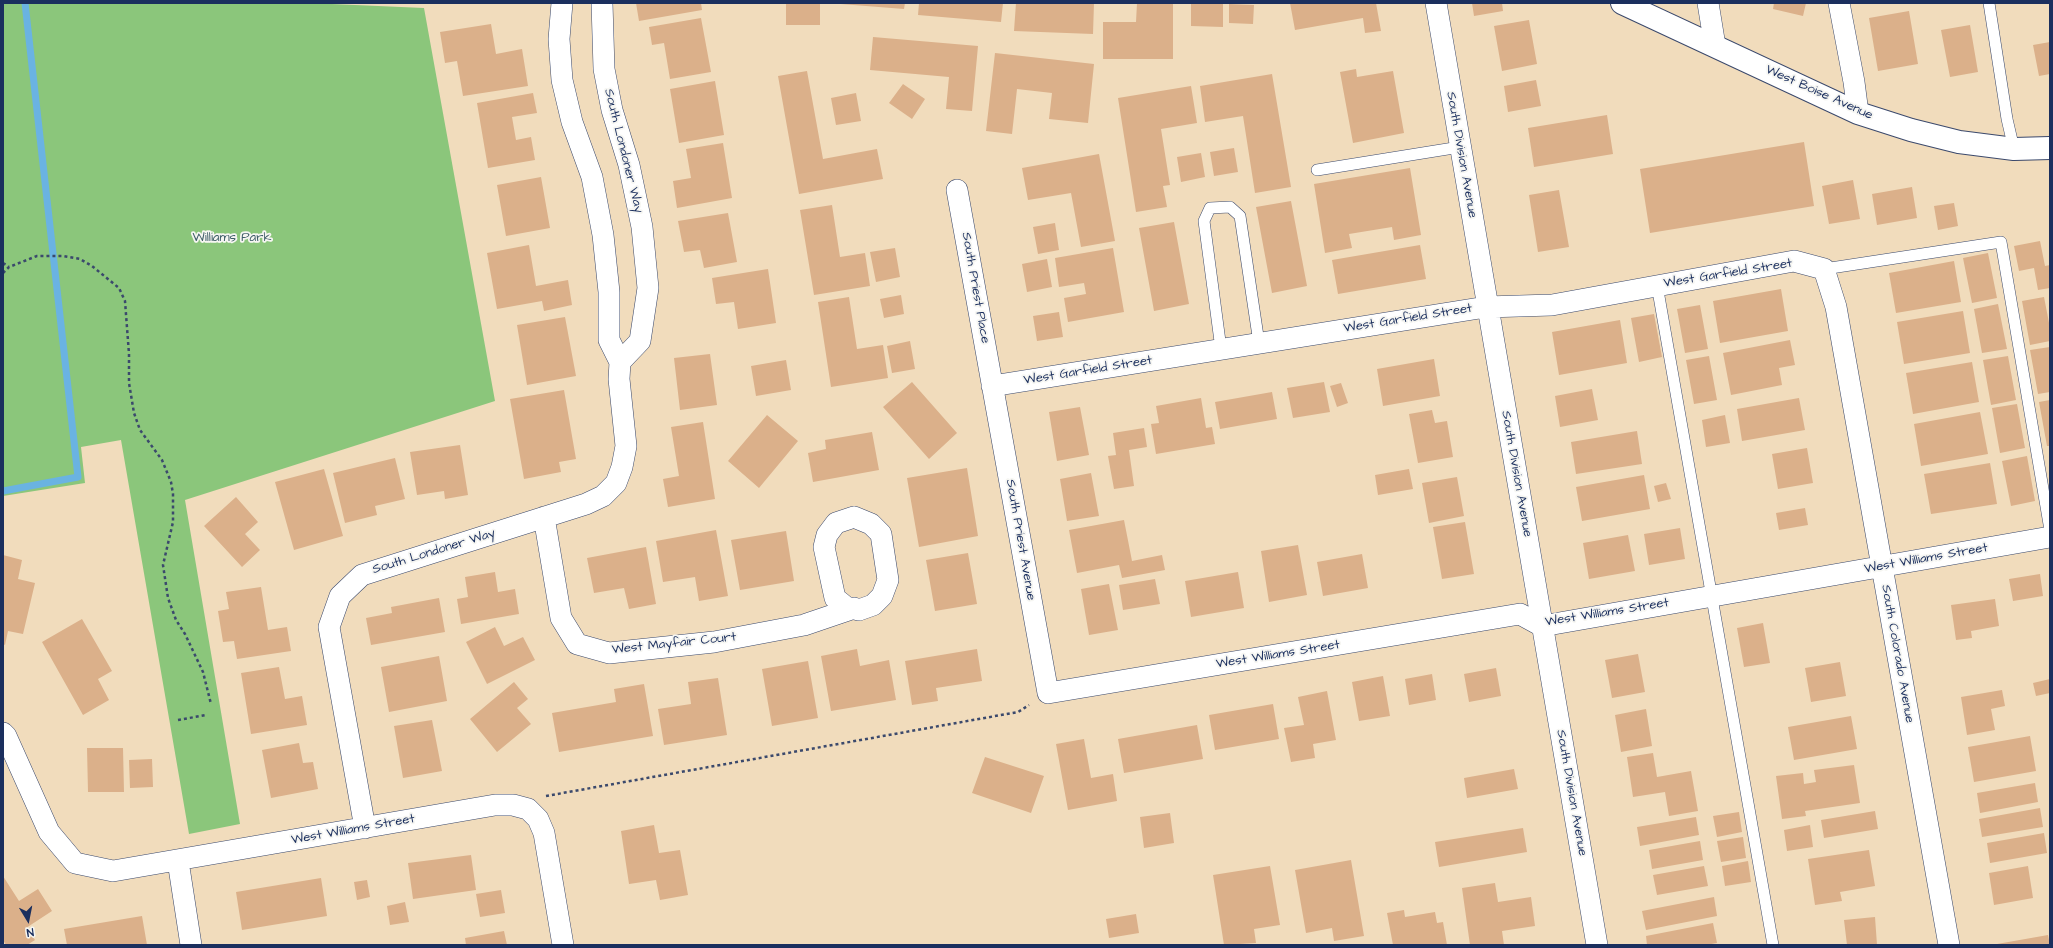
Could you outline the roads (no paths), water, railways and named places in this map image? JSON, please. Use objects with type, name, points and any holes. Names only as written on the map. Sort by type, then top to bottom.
[{"type":"street","name":"South Londoner Way","points":[[365,828],[330,627],[340,596],[362,575],[586,504],[603,496],[616,483],[622,467],[626,446],[619,379],[620,362],[609,340],[609,292],[603,235],[592,176],[572,122],[562,80],[559,39],[562,3]]},
{"type":"street","name":"South Londoner Way","points":[[602,3],[604,69],[612,110],[629,165],[641,220],[648,288],[640,342],[620,362]]},
{"type":"street","name":"South Division Avenue","points":[[1436,3],[1486,306],[1598,945]]},
{"type":"street","name":"West Boise Avenue","points":[[1622,3],[1858,113],[1910,130],[1958,142],[2014,149],[2050,148]]},
{"type":"street","points":[[1708,3],[1715,46]]},
{"type":"street","points":[[1839,3],[1854,82],[1858,113]]},
{"type":"street","name":"South Priest Place","points":[[957,190],[992,386]]},
{"type":"street","name":"West Garfield Street","points":[[992,386],[1486,306],[1552,304],[1794,262],[1824,269]]},
{"type":"street","name":"South Colorado Avenue","points":[[1824,269],[1836,308],[1949,945]]},
{"type":"street","name":"South Priest Avenue","points":[[992,386],[1048,693]]},
{"type":"street","name":"West Mayfair Court","points":[[544,517],[561,618],[576,644],[608,653],[714,642],[804,625],[854,608]]},
{"type":"street","name":"West Williams Street","points":[[1048,693],[1520,614],[1542,626],[2050,537]]},
{"type":"street","name":"West Williams Street","points":[[3,733],[6,736],[49,832],[75,863],[113,871],[178,861],[495,804],[513,805],[528,809],[538,820],[544,833],[563,945]]},
{"type":"street","points":[[178,861],[191,945]]},
{"type":"lane","points":[[1989,3],[2007,119],[2014,149]]},
{"type":"lane","points":[[1317,170],[1460,147]]},
{"type":"lane","points":[[1221,349],[1204,221],[1210,208],[1230,207],[1240,216],[1259,343]]},
{"type":"lane","points":[[1824,269],[2000,242],[2050,530]]},
{"type":"lane","points":[[1657,285],[1773,945]]},
{"type":"waterway","points":[[3,491],[78,477],[25,3]]},
{"type":"park label","name":"Williams Park","points":[[232,238]]}]
